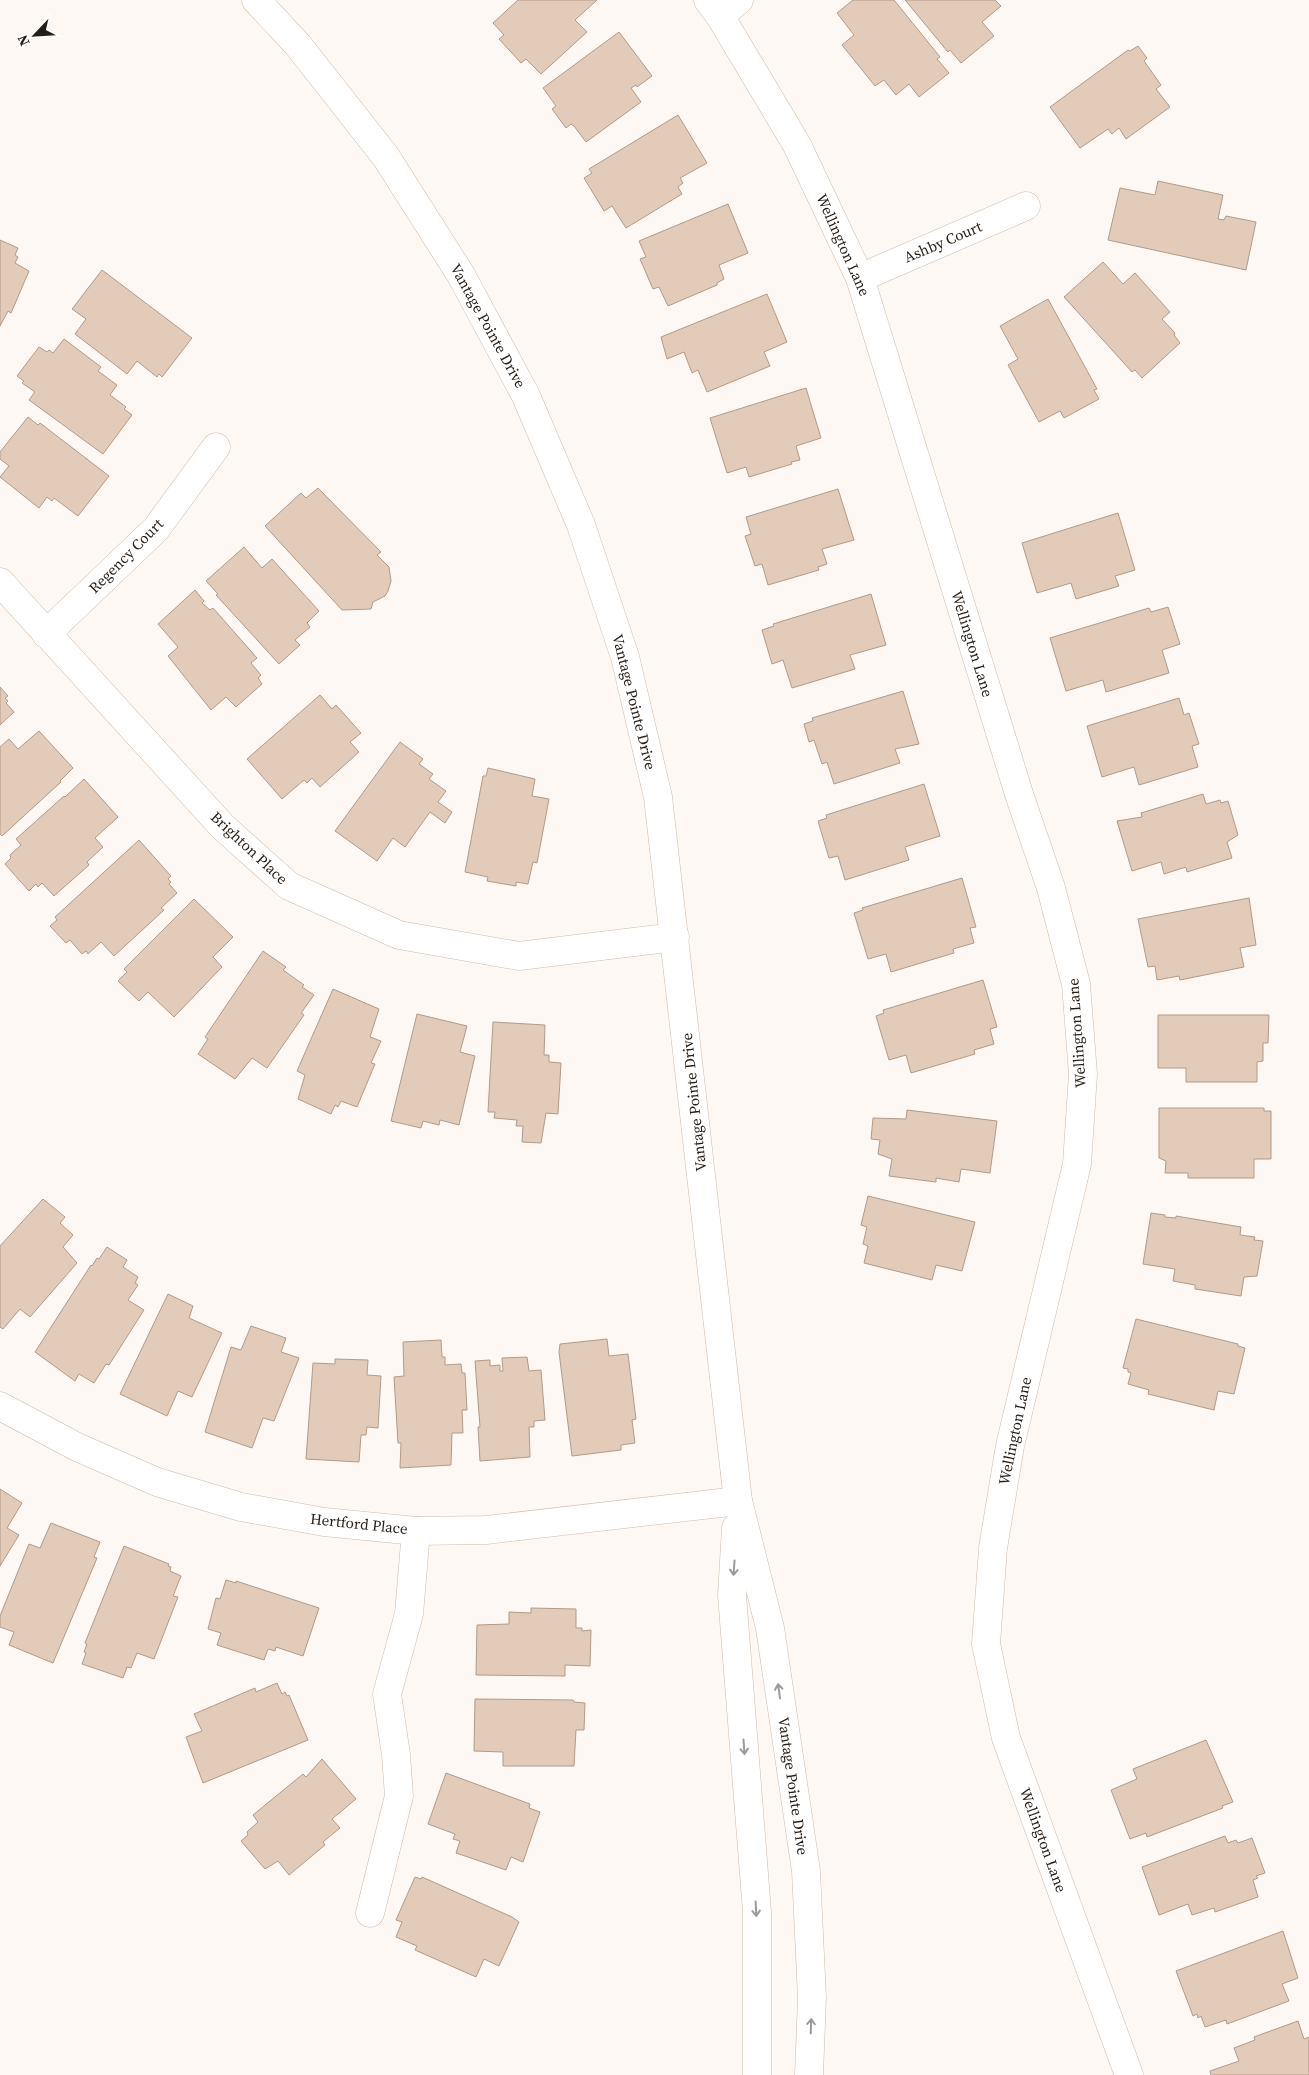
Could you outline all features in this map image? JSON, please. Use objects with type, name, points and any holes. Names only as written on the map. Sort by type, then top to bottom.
[{"type":"street","name":"Vantage Pointe Drive","points":[[256,0],[298,46],[386,157],[460,275],[526,396],[581,526],[625,657],[658,797],[738,1501],[770,1628],[806,1871],[812,1998],[809,2075]]},
{"type":"street","name":"Wellington Lane","points":[[722,5],[797,145],[860,278],[1018,794],[1051,888],[1076,984],[1083,1074],[1077,1164],[1010,1446],[993,1548],[986,1644],[1006,1738],[1129,2075]]},
{"type":"street","name":"Ashby Court","points":[[860,278],[1026,206]]},
{"type":"street","name":"Regency Court","points":[[46,634],[156,529],[216,447]]},
{"type":"street","name":"Brighton Place","points":[[0,582],[222,827],[289,886],[399,936],[520,956],[675,937]]},
{"type":"street","name":"Hertford Place","points":[[0,1406],[78,1447],[157,1482],[241,1507],[324,1522],[416,1531],[486,1530],[738,1501]]},
{"type":"street","name":"Vantage Pointe Drive","points":[[738,1501],[732,1595],[757,1912],[759,2065],[757,2075]]},
{"type":"street","points":[[370,1913],[399,1796],[396,1754],[387,1694],[410,1614],[416,1531]]},
{"type":"building","points":[[518,0],[597,0],[575,20],[587,32],[541,74],[526,59],[521,63],[499,39],[504,35],[493,23]]},
{"type":"building","points":[[853,0],[894,0],[940,57],[937,59],[949,73],[919,97],[909,84],[896,95],[884,80],[875,86],[842,45],[854,35],[837,13]]},
{"type":"building","points":[[905,0],[995,0],[1001,6],[982,22],[994,36],[961,63],[950,50],[948,52]]},
{"type":"building","points":[[619,32],[652,76],[637,87],[636,85],[631,88],[641,102],[586,142],[574,126],[571,124],[566,128],[552,109],[556,106],[543,88]]},
{"type":"building","points":[[1138,46],[1147,58],[1144,61],[1161,85],[1156,89],[1170,107],[1126,139],[1119,128],[1112,134],[1108,129],[1080,148],[1050,107],[1128,50],[1130,51]]},
{"type":"building","points":[[678,115],[707,163],[680,178],[683,183],[678,187],[682,194],[626,228],[612,206],[604,211],[584,178],[592,173],[589,169]]},
{"type":"building","points":[[1158,181],[1223,195],[1218,219],[1224,220],[1226,216],[1256,222],[1246,270],[1108,240],[1120,188],[1155,195]]},
{"type":"building","points":[[728,204],[748,253],[719,265],[724,279],[717,283],[717,285],[668,306],[659,287],[653,289],[640,259],[646,257],[639,241]]},
{"type":"building","points":[[0,240],[18,248],[15,255],[18,257],[15,263],[29,271],[11,313],[8,311],[0,326]]},
{"type":"building","points":[[1103,262],[1123,284],[1135,273],[1170,312],[1162,319],[1175,333],[1174,335],[1180,343],[1142,378],[1135,370],[1132,372],[1064,297]]},
{"type":"building","points":[[102,270],[192,338],[162,377],[159,374],[157,377],[137,361],[127,374],[75,334],[86,319],[72,309]]},
{"type":"building","points":[[767,294],[787,342],[764,352],[770,366],[707,392],[698,370],[692,373],[684,352],[667,359],[661,337]]},
{"type":"building","points":[[1048,299],[1097,389],[1094,390],[1099,399],[1064,418],[1060,411],[1039,422],[1008,365],[1018,359],[1000,326]]},
{"type":"building","points":[[64,339],[101,367],[98,371],[117,385],[110,395],[126,407],[124,409],[132,415],[103,454],[29,400],[35,392],[22,383],[24,381],[17,376],[39,347],[53,353]]},
{"type":"building","points":[[806,388],[821,438],[796,446],[800,460],[791,462],[792,464],[749,477],[746,467],[727,473],[710,418]]},
{"type":"building","points":[[28,417],[38,425],[40,423],[109,476],[78,516],[54,498],[52,501],[47,497],[39,508],[0,477],[9,466],[0,459],[0,452]]},
{"type":"building","points":[[318,488],[381,552],[377,555],[389,567],[391,581],[388,591],[385,596],[373,602],[371,609],[342,610],[265,526],[301,493],[306,498]]},
{"type":"building","points":[[838,489],[854,540],[822,549],[827,564],[818,567],[819,570],[768,585],[762,564],[755,566],[745,536],[751,534],[746,517]]},
{"type":"building","points":[[1118,513],[1135,570],[1115,576],[1119,586],[1076,599],[1071,583],[1037,593],[1022,543]]},
{"type":"building","points":[[244,547],[262,568],[272,559],[319,611],[307,623],[310,627],[295,640],[300,645],[279,664],[216,595],[218,594],[206,581]]},
{"type":"building","points":[[195,590],[204,601],[202,603],[210,610],[213,608],[257,658],[251,663],[261,675],[258,678],[262,684],[236,707],[226,697],[211,710],[168,656],[178,647],[158,624]]},
{"type":"building","points":[[871,594],[886,645],[850,655],[855,669],[792,688],[783,660],[772,664],[762,630],[774,626],[773,624]]},
{"type":"building","points":[[1168,607],[1180,644],[1162,650],[1169,673],[1106,692],[1103,680],[1066,691],[1050,638],[1149,608],[1151,612]]},
{"type":"building","points":[[0,687],[8,696],[5,698],[8,701],[6,703],[14,712],[0,725]]},
{"type":"building","points":[[903,691],[919,744],[895,749],[900,763],[834,784],[827,762],[822,764],[814,740],[809,742],[804,724],[813,721],[812,718]]},
{"type":"building","points":[[320,695],[332,709],[336,705],[361,733],[350,742],[359,752],[320,787],[312,778],[307,783],[304,780],[282,799],[247,759]]},
{"type":"building","points":[[1179,698],[1184,715],[1189,713],[1199,744],[1192,746],[1198,767],[1139,785],[1134,767],[1102,777],[1087,726]]},
{"type":"building","points":[[39,731],[73,768],[61,782],[2,836],[0,834],[0,747],[9,739],[18,749]]},
{"type":"building","points":[[400,742],[423,759],[419,764],[433,774],[429,779],[446,791],[438,802],[452,812],[445,823],[430,812],[405,847],[393,838],[377,861],[335,831]]},
{"type":"building","points":[[488,768],[535,779],[532,796],[549,799],[537,863],[533,862],[528,884],[516,882],[516,886],[487,881],[488,877],[465,872],[483,776],[486,776]]},
{"type":"building","points":[[84,779],[118,817],[95,838],[103,847],[87,862],[89,865],[54,896],[42,883],[38,887],[36,884],[29,891],[5,864],[11,858],[10,855],[21,845],[16,839]]},
{"type":"building","points":[[924,784],[940,836],[905,847],[909,860],[845,880],[838,856],[829,858],[818,821],[827,818],[826,815]]},
{"type":"building","points":[[1203,794],[1206,804],[1220,800],[1221,803],[1228,801],[1238,835],[1227,842],[1232,858],[1187,872],[1186,867],[1164,874],[1161,862],[1132,871],[1117,821],[1142,817],[1141,813]]},
{"type":"building","points":[[139,840],[171,876],[168,879],[171,882],[169,884],[177,893],[161,908],[164,910],[114,956],[101,942],[88,954],[86,951],[82,954],[70,940],[66,943],[50,926],[57,920],[55,917]]},
{"type":"building","points":[[962,878],[976,927],[970,928],[974,943],[953,949],[954,953],[891,972],[886,954],[868,959],[854,913],[863,910],[862,908]]},
{"type":"building","points":[[1249,898],[1256,945],[1240,948],[1244,967],[1180,980],[1179,976],[1157,980],[1155,966],[1148,967],[1138,919]]},
{"type":"building","points":[[194,899],[233,937],[213,957],[222,967],[174,1017],[148,992],[139,1001],[118,981],[127,972],[124,969]]},
{"type":"building","points":[[263,951],[286,967],[283,970],[304,985],[302,987],[314,995],[301,1013],[304,1015],[267,1068],[252,1058],[235,1079],[198,1054],[208,1039],[205,1037]]},
{"type":"building","points":[[983,980],[997,1027],[990,1029],[994,1044],[974,1050],[975,1054],[911,1073],[906,1055],[889,1060],[876,1016],[884,1013],[883,1010]]},
{"type":"building","points":[[333,989],[379,1009],[370,1037],[381,1041],[371,1063],[375,1064],[357,1107],[341,1101],[338,1107],[335,1105],[331,1114],[298,1099],[305,1075],[297,1071]]},
{"type":"building","points":[[417,1014],[467,1026],[460,1052],[475,1056],[459,1125],[440,1120],[439,1125],[423,1121],[421,1128],[391,1121]]},
{"type":"building","points":[[1158,1015],[1269,1015],[1268,1043],[1263,1043],[1263,1061],[1257,1062],[1257,1082],[1186,1082],[1186,1068],[1158,1068]]},
{"type":"building","points":[[493,1022],[545,1025],[544,1055],[549,1055],[549,1062],[561,1063],[558,1114],[546,1113],[541,1143],[522,1142],[523,1126],[516,1126],[517,1120],[494,1118],[495,1112],[488,1112]]},
{"type":"building","points":[[1159,1108],[1264,1108],[1264,1111],[1271,1111],[1271,1159],[1254,1159],[1254,1178],[1188,1178],[1188,1173],[1165,1173],[1166,1161],[1159,1158]]},
{"type":"building","points":[[907,1110],[997,1121],[990,1173],[961,1169],[959,1182],[936,1178],[936,1182],[889,1176],[892,1159],[878,1154],[880,1140],[871,1139],[873,1118],[906,1119]]},
{"type":"building","points":[[868,1196],[975,1222],[962,1271],[936,1265],[932,1280],[864,1263],[868,1246],[863,1244],[867,1227],[861,1225]]},
{"type":"building","points":[[43,1199],[65,1217],[60,1223],[73,1235],[63,1247],[77,1263],[30,1317],[20,1309],[3,1329],[0,1327],[0,1246]]},
{"type":"building","points":[[1151,1213],[1165,1215],[1165,1217],[1176,1218],[1176,1216],[1241,1227],[1240,1235],[1255,1237],[1254,1240],[1263,1241],[1257,1276],[1244,1277],[1241,1296],[1195,1289],[1195,1285],[1173,1281],[1175,1269],[1143,1264]]},
{"type":"building","points":[[107,1247],[127,1260],[123,1267],[138,1277],[135,1283],[138,1285],[128,1300],[144,1310],[109,1365],[106,1364],[94,1383],[79,1374],[75,1381],[35,1352],[91,1265],[97,1258],[99,1259]]},
{"type":"building","points":[[168,1294],[193,1306],[189,1318],[222,1333],[192,1397],[178,1391],[167,1416],[120,1394]]},
{"type":"building","points":[[1136,1319],[1238,1344],[1238,1346],[1245,1348],[1234,1394],[1218,1391],[1214,1410],[1148,1394],[1149,1390],[1128,1384],[1131,1373],[1128,1372],[1128,1369],[1123,1368]]},
{"type":"building","points":[[251,1326],[286,1338],[281,1352],[299,1358],[274,1421],[263,1418],[252,1448],[205,1432],[231,1347],[241,1350]]},
{"type":"building","points":[[607,1339],[609,1356],[628,1354],[636,1419],[632,1420],[635,1443],[621,1445],[621,1450],[572,1456],[559,1352],[560,1344]]},
{"type":"building","points":[[441,1340],[442,1357],[445,1357],[445,1365],[461,1364],[462,1373],[465,1373],[467,1410],[462,1410],[463,1433],[452,1433],[451,1465],[400,1468],[401,1443],[398,1443],[394,1377],[404,1376],[403,1342]]},
{"type":"building","points":[[527,1357],[529,1371],[541,1370],[545,1420],[534,1421],[534,1427],[529,1427],[530,1457],[480,1461],[478,1427],[480,1427],[475,1361],[490,1360],[490,1366],[500,1365],[500,1371],[503,1371],[502,1358]]},
{"type":"building","points":[[335,1359],[368,1360],[367,1375],[381,1376],[378,1428],[367,1427],[366,1435],[361,1435],[359,1462],[306,1459],[313,1363],[335,1364]]},
{"type":"building","points":[[0,1489],[22,1503],[7,1528],[19,1535],[0,1566]]},
{"type":"building","points":[[51,1523],[100,1542],[94,1557],[97,1558],[53,1663],[9,1645],[14,1632],[0,1627],[0,1616],[29,1544],[40,1548]]},
{"type":"building","points":[[124,1546],[169,1564],[168,1566],[171,1567],[170,1571],[181,1576],[173,1596],[178,1597],[154,1659],[137,1653],[131,1668],[127,1667],[123,1678],[82,1664],[86,1653],[84,1652],[87,1644],[85,1643]]},
{"type":"building","points":[[226,1580],[236,1583],[236,1581],[319,1608],[303,1656],[276,1647],[275,1651],[268,1649],[264,1660],[217,1645],[221,1633],[208,1629],[216,1598],[220,1599]]},
{"type":"building","points":[[531,1608],[576,1609],[576,1628],[582,1628],[582,1631],[591,1630],[590,1666],[565,1665],[565,1676],[476,1675],[477,1625],[509,1624],[509,1612],[531,1613]]},
{"type":"building","points":[[277,1683],[282,1694],[285,1692],[287,1696],[289,1695],[308,1740],[203,1783],[186,1737],[202,1731],[194,1714],[255,1688],[256,1692]]},
{"type":"building","points":[[475,1699],[573,1700],[574,1702],[585,1703],[584,1730],[576,1730],[574,1766],[503,1766],[503,1752],[474,1751]]},
{"type":"building","points":[[1206,1740],[1233,1802],[1222,1806],[1223,1808],[1147,1837],[1146,1833],[1130,1839],[1111,1790],[1137,1779],[1133,1769]]},
{"type":"building","points":[[322,1759],[356,1799],[332,1819],[340,1828],[323,1842],[325,1845],[289,1875],[278,1861],[265,1869],[241,1841],[248,1835],[247,1832],[258,1822],[253,1815],[303,1774],[306,1777]]},
{"type":"building","points":[[446,1773],[530,1804],[529,1808],[540,1812],[523,1862],[511,1857],[506,1870],[456,1853],[460,1841],[453,1839],[455,1834],[428,1824]]},
{"type":"building","points":[[1225,1836],[1228,1843],[1236,1840],[1238,1843],[1252,1838],[1265,1873],[1256,1876],[1258,1878],[1253,1880],[1258,1897],[1215,1912],[1214,1908],[1192,1915],[1188,1904],[1159,1915],[1142,1867]]},
{"type":"building","points":[[415,1877],[421,1879],[422,1877],[512,1917],[519,1922],[499,1966],[484,1959],[476,1977],[415,1950],[417,1946],[396,1937],[402,1922],[396,1920]]},
{"type":"building","points":[[1283,1931],[1298,1978],[1282,1984],[1289,2001],[1227,2024],[1226,2020],[1205,2027],[1201,2016],[1198,2018],[1197,2014],[1193,2016],[1176,1971]]},
{"type":"building","points":[[1298,2021],[1304,2039],[1309,2037],[1309,2075],[1211,2075],[1210,2071],[1239,2061],[1234,2048],[1255,2040],[1254,2037]]}]
